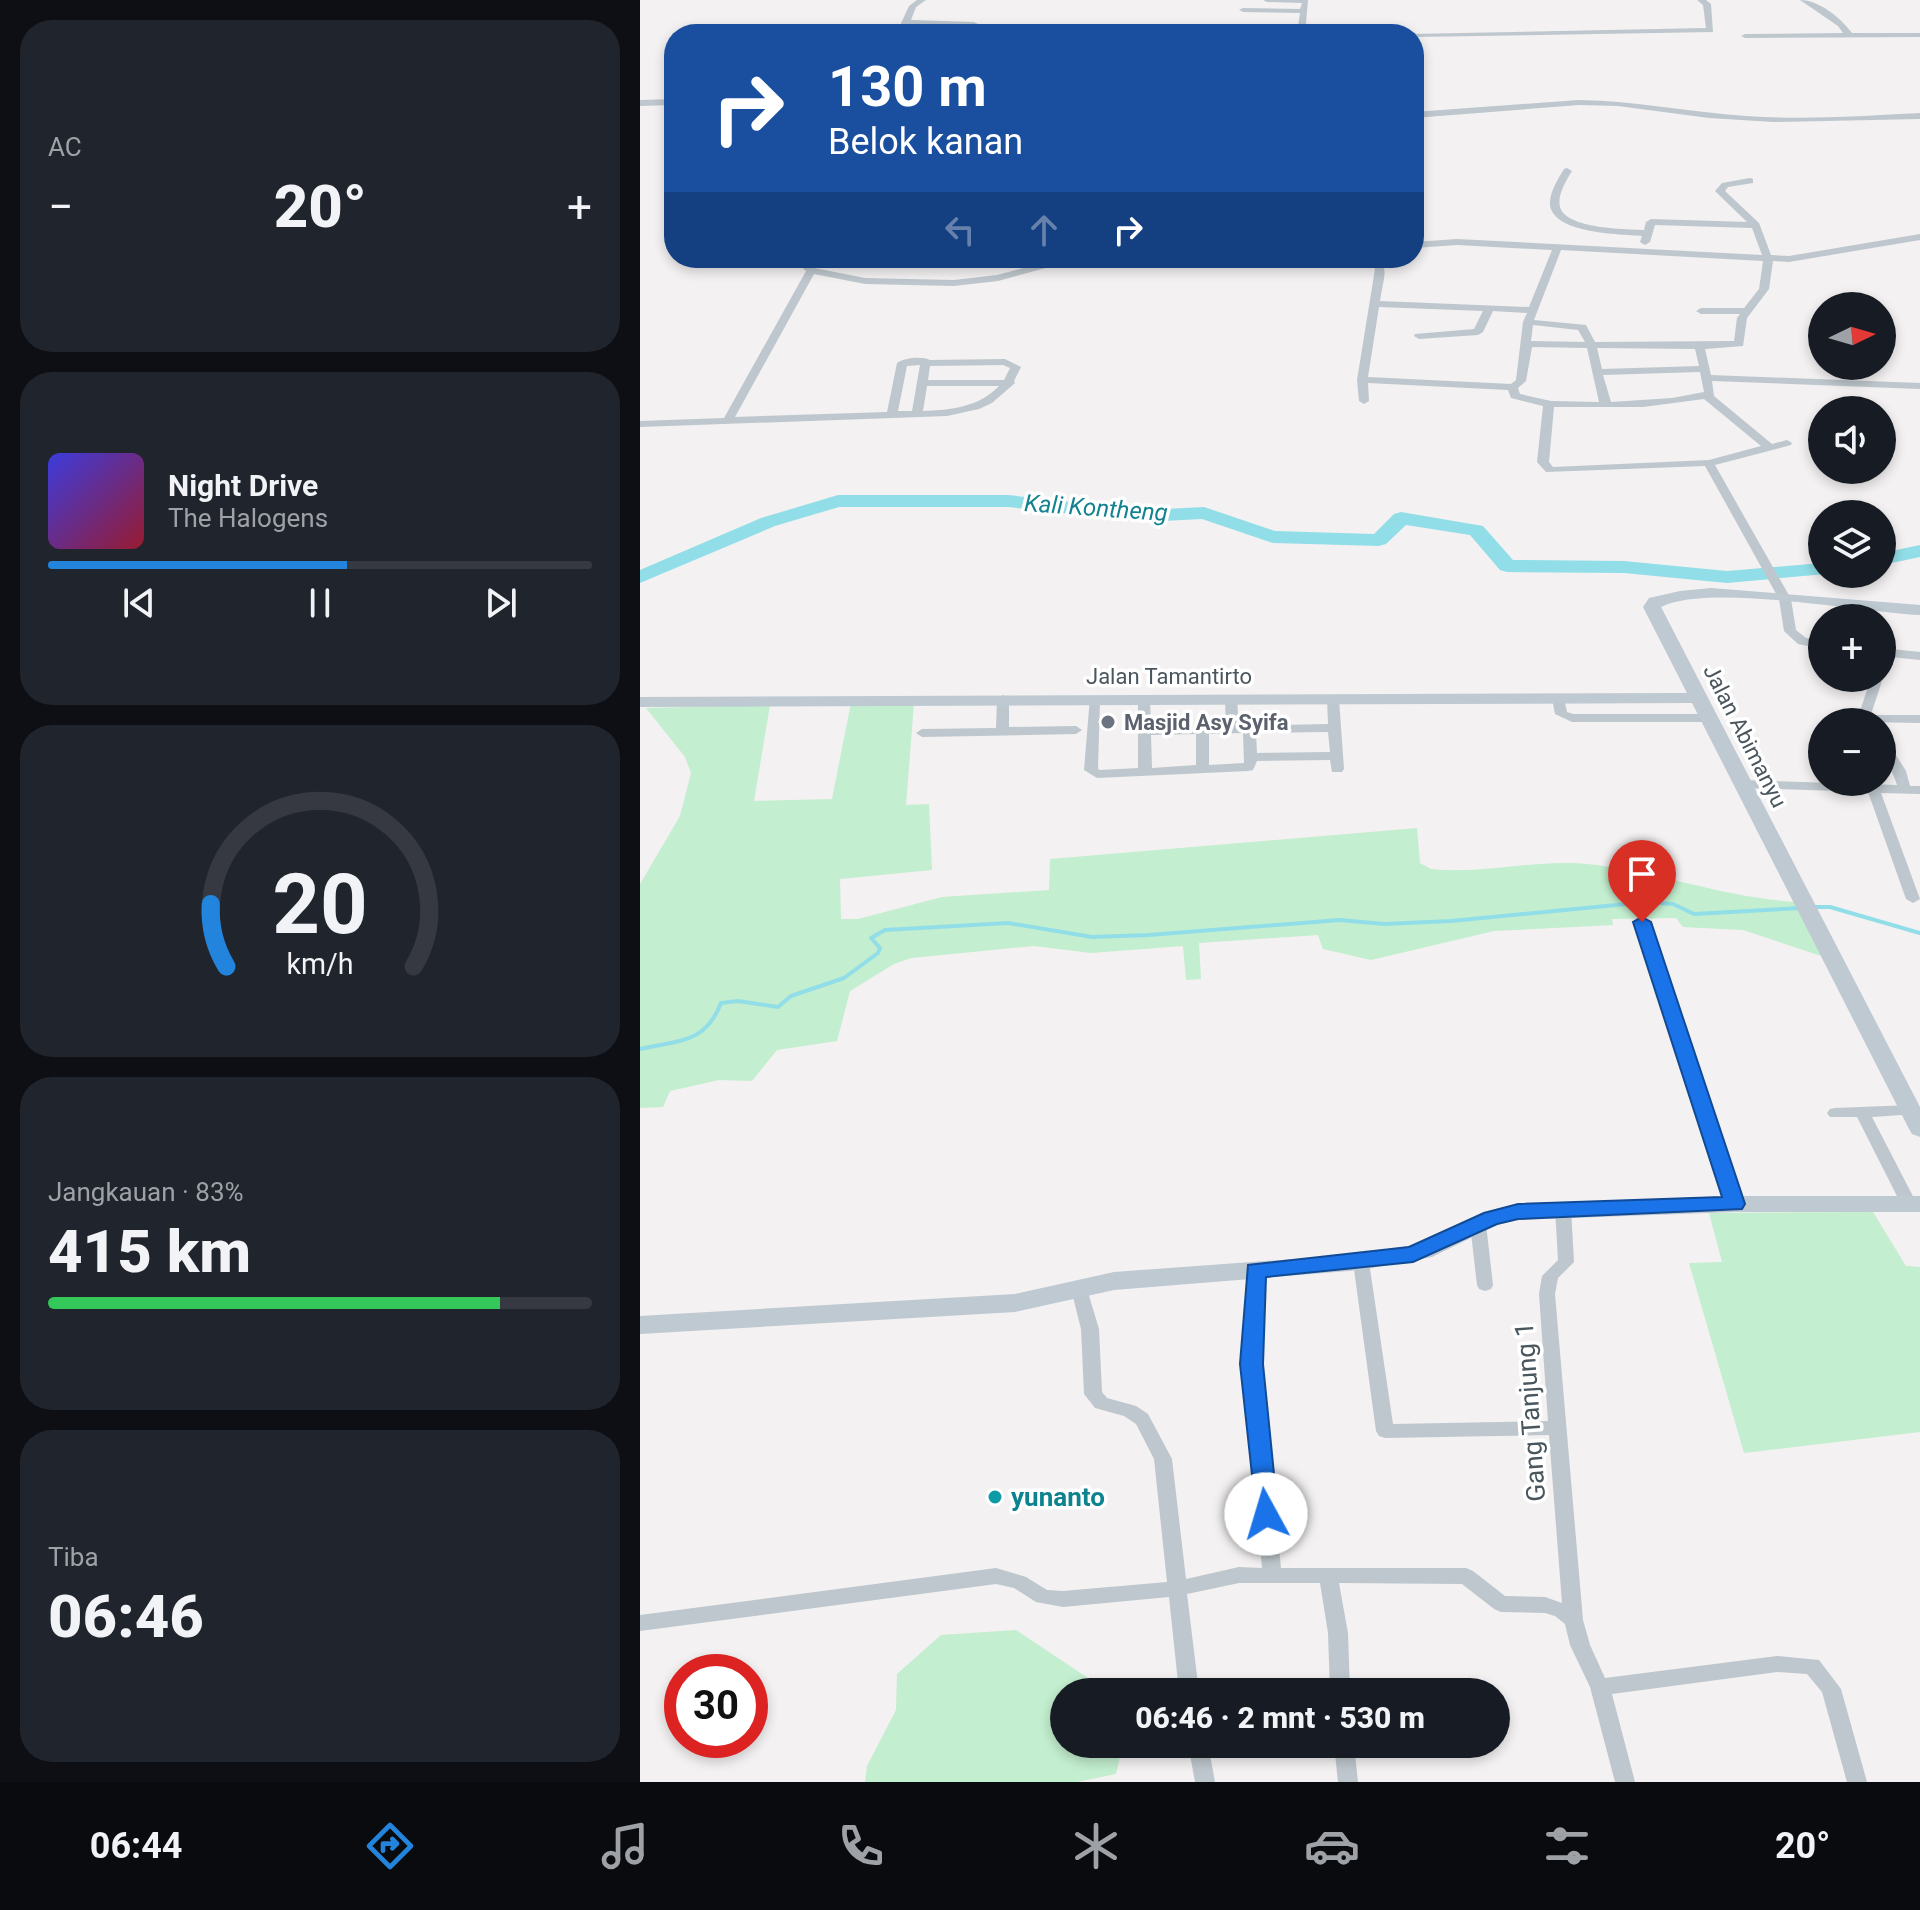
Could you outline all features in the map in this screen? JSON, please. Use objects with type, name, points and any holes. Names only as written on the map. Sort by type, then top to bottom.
[{"type":"street","points":[[922,0],[913,6],[906,22],[974,24]]},
{"type":"street","points":[[1267,0],[1305,4]]},
{"type":"street","points":[[1424,35],[1710,30],[1707,4],[1701,0]]},
{"type":"street","points":[[1804,0],[1838,21],[1849,35]]},
{"type":"street","points":[[1243,10],[1305,4]]},
{"type":"street","points":[[1302,24],[1305,4]]},
{"type":"street","points":[[1745,36],[1920,35]]},
{"type":"street","points":[[640,103],[664,102]]},
{"type":"street","points":[[1424,114],[1558,102],[1624,103],[1725,117],[1813,122],[1920,116]]},
{"type":"street","points":[[1567,171],[1555,203],[1557,214],[1564,221],[1587,227],[1647,233]]},
{"type":"street","points":[[1527,345],[1739,344],[1739,323],[1764,289],[1768,259],[1756,225],[1720,191],[1725,185],[1750,181]]},
{"type":"street","points":[[1644,251],[1651,222],[1756,225]]},
{"type":"street","points":[[1424,244],[1446,241],[1768,259],[1801,258],[1920,237]]},
{"type":"street","points":[[1362,380],[1513,387],[1521,381],[1528,322],[1558,246]]},
{"type":"street","points":[[808,268],[865,281],[963,282],[998,278],[1035,268]]},
{"type":"street","points":[[1364,401],[1362,380],[1380,268]]},
{"type":"street","points":[[729,419],[811,270]]},
{"type":"street","points":[[1374,304],[1533,310]]},
{"type":"street","points":[[1419,336],[1479,331],[1490,307]]},
{"type":"street","points":[[1701,311],[1746,311]]},
{"type":"street","points":[[1528,322],[1580,326],[1591,344],[1605,405]]},
{"type":"street","points":[[1513,387],[1520,399],[1549,404],[1605,405],[1707,396],[1711,393],[1701,346]]},
{"type":"street","points":[[640,424],[729,419],[892,415],[970,411],[1010,383],[1016,367],[1010,363],[902,363],[892,415]]},
{"type":"street","points":[[917,414],[927,363]]},
{"type":"street","points":[[1597,372],[1706,374],[1920,386]]},
{"type":"street","points":[[923,383],[1010,383]]},
{"type":"street","points":[[1707,396],[1769,447]]},
{"type":"street","points":[[1549,404],[1543,462],[1550,470],[1709,463],[1787,443]]},
{"type":"street","points":[[1709,463],[1785,599],[1793,636],[1808,641]]},
{"type":"street","name":"Jalan Abimanyu","points":[[1915,1120],[1652,605],[1663,599],[1695,595],[1920,610]]},
{"type":"street","points":[[1896,655],[1920,656]]},
{"type":"street","points":[[1558,698],[1561,714],[1572,718],[1708,718]]},
{"type":"street","name":"Jalan Tamantirto","points":[[640,702],[1699,698]]},
{"type":"street","points":[[1002,731],[1003,699]]},
{"type":"street","points":[[1251,757],[1337,763],[1333,699]]},
{"type":"street","points":[[1094,700],[1092,772],[1250,766],[1249,729]]},
{"type":"street","points":[[1144,700],[1145,772]]},
{"type":"street","points":[[1231,700],[1233,730]]},
{"type":"street","points":[[1896,719],[1920,719]]},
{"type":"street","points":[[1144,731],[1334,728]]},
{"type":"street","points":[[922,733],[1076,730]]},
{"type":"street","points":[[1202,770],[1203,730]]},
{"type":"street","points":[[1896,766],[1905,790]]},
{"type":"street","points":[[1743,784],[1808,786]]},
{"type":"street","points":[[1896,790],[1920,790]]},
{"type":"street","points":[[1876,796],[1913,899]]},
{"type":"street","points":[[1642,922],[1735,1204]]},
{"type":"street","points":[[1835,1113],[1862,1112],[1915,1120]]},
{"type":"street","points":[[640,1325],[1015,1303],[1114,1281],[1361,1262],[1424,1251],[1507,1213],[1563,1208],[1735,1204],[1914,1204],[1862,1112]]},
{"type":"street","name":"Gang Tanjung 1","points":[[1563,1208],[1566,1262],[1550,1276],[1547,1286],[1573,1620],[1580,1645],[1600,1687],[1625,1782]]},
{"type":"street","points":[[1478,1224],[1485,1285]]},
{"type":"street","points":[[1361,1262],[1385,1431],[1416,1434],[1556,1428]]},
{"type":"street","points":[[1255,1271],[1252,1364],[1272,1574]]},
{"type":"street","points":[[1079,1289],[1090,1329],[1093,1394],[1101,1403],[1130,1411],[1142,1419],[1163,1459],[1187,1678]]},
{"type":"street","points":[[640,1623],[996,1576],[1019,1582],[1043,1597],[1063,1599],[1175,1589],[1239,1575],[1272,1574],[1466,1576],[1501,1604],[1554,1606],[1573,1620]]},
{"type":"street","points":[[1328,1575],[1338,1633],[1340,1678]]},
{"type":"street","points":[[1600,1687],[1777,1664],[1812,1666],[1831,1689],[1857,1782]]},
{"type":"street","points":[[1201,1758],[1205,1782]]},
{"type":"street","points":[[1345,1758],[1348,1782]]},
{"type":"green space","points":[[851,703],[914,703],[906,805],[929,804],[932,870],[840,879],[841,919],[858,919],[942,897],[1049,890],[1050,859],[1417,828],[1420,863],[1431,869],[1472,870],[1576,863],[1647,874],[1746,896],[1797,902],[1824,957],[1743,930],[1683,927],[1676,918],[1612,919],[1613,925],[1494,931],[1371,960],[1323,949],[1318,935],[1199,943],[1201,979],[1186,980],[1183,946],[1091,953],[1034,946],[911,958],[894,964],[850,991],[837,1041],[777,1050],[752,1081],[719,1080],[670,1091],[663,1107],[640,1108],[640,884],[680,816],[691,773],[685,757],[646,708],[770,705],[754,801],[832,799]]},
{"type":"green space","points":[[1873,1212],[1906,1266],[1920,1267],[1920,1432],[1744,1453],[1689,1263],[1722,1262],[1709,1213]]},
{"type":"green space","points":[[1016,1630],[1088,1678],[1050,1678],[1050,1758],[1120,1758],[1116,1774],[1077,1782],[865,1782],[867,1766],[896,1710],[897,1674],[941,1635]]},
{"type":"waterway","name":"Kali Kontheng","points":[[640,577],[768,522],[838,501],[1008,501],[1144,516],[1204,513],[1273,537],[1379,540],[1401,518],[1476,530],[1507,566],[1624,567],[1727,577],[1808,570]]},
{"type":"waterway","name":"Kali Kontheng","points":[[1896,556],[1920,551]]},
{"type":"waterway","points":[[640,1049],[679,1041],[699,1033],[715,1016],[721,1003],[738,1001],[778,1007],[791,996],[844,978],[878,953],[880,948],[871,938],[885,930],[1008,923],[1092,937],[1340,920],[1384,924],[1451,921],[1647,902],[1673,904],[1694,914],[1800,908]]},
{"type":"waterway","points":[[1814,907],[1830,907],[1920,933]]},
{"type":"place","name":"Masjid Asy Syifa","points":[[1108,722]]},
{"type":"place","name":"yunanto","points":[[995,1497]]},
{"type":"route","points":[[1266,1514],[1252,1364],[1252,1336],[1257,1307],[1255,1271],[1413,1254],[1491,1218],[1518,1212],[1735,1204],[1642,922]]}]
